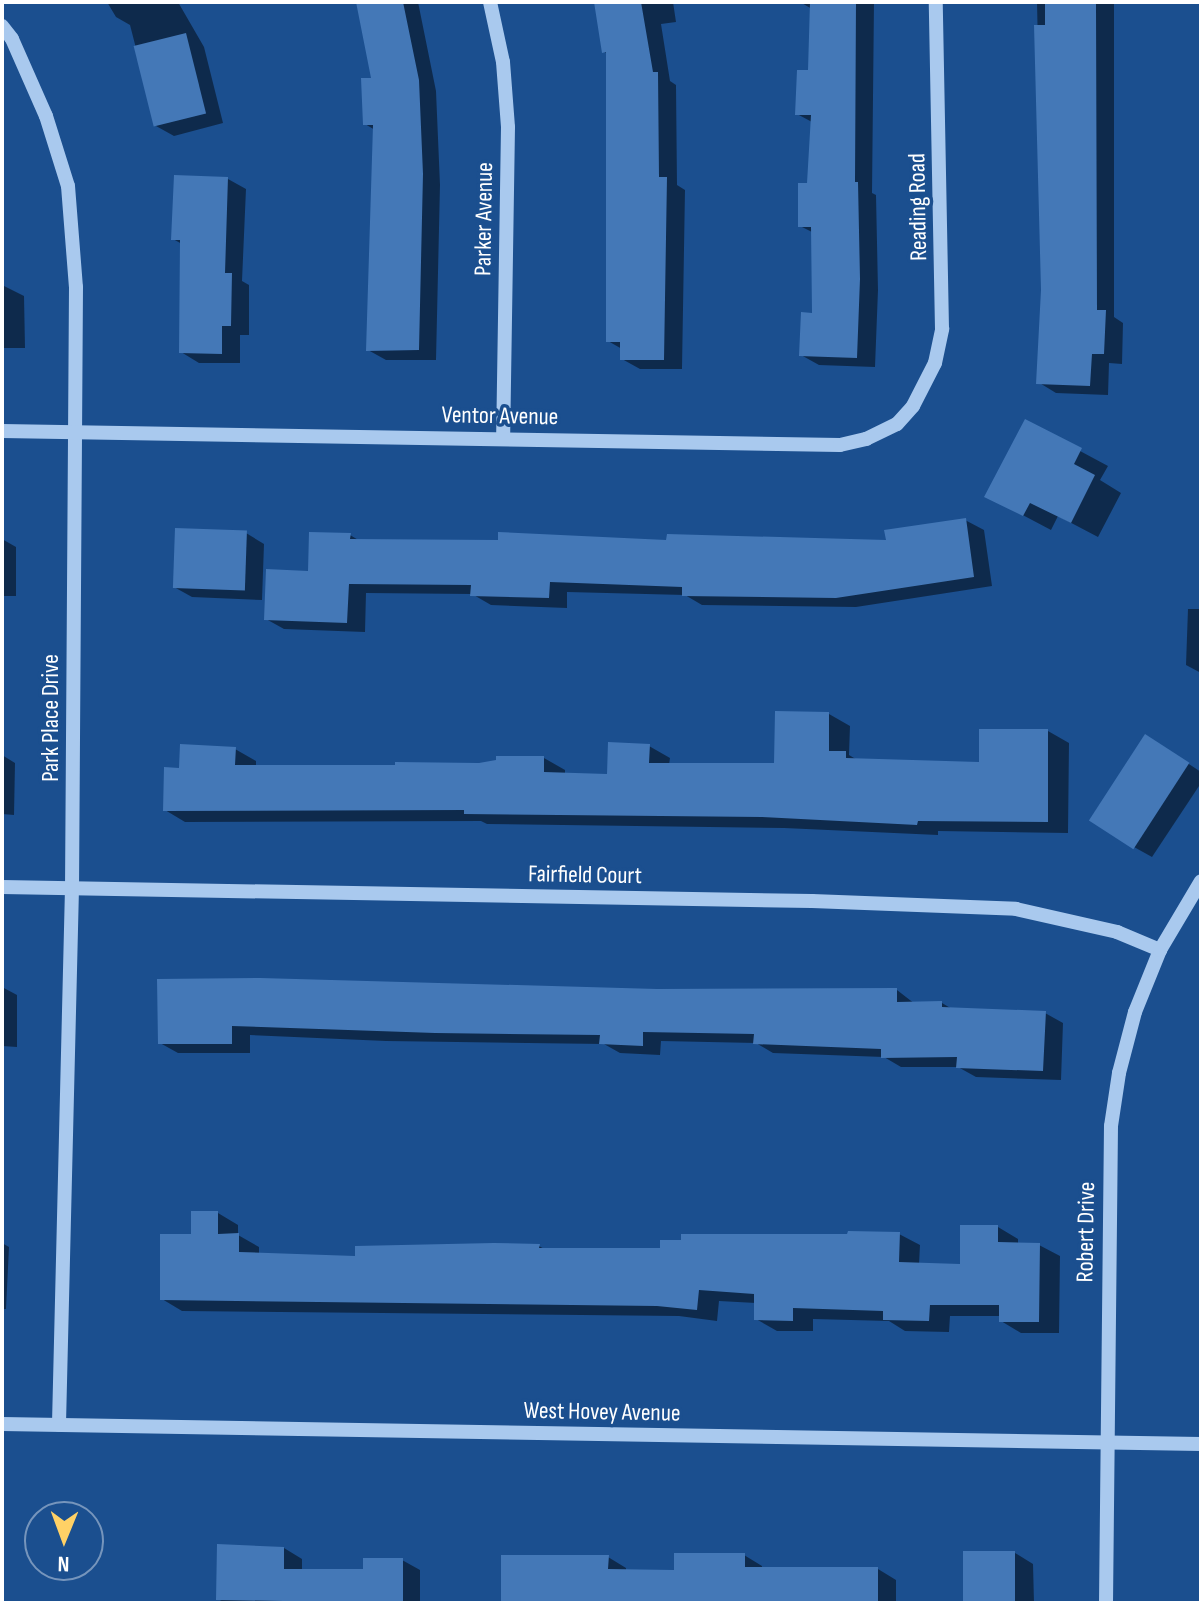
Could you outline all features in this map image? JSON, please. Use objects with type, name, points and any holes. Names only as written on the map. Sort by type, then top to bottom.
[{"type":"street","name":"Parker Avenue","points":[[490,2],[503,62],[508,127],[503,438]]},
{"type":"street","name":"Reading Road","points":[[913,406],[935,363],[942,329],[936,2]]},
{"type":"street","name":"Park Place Drive","points":[[2,26],[12,39],[46,116],[68,186],[76,287],[72,888],[59,1425]]},
{"type":"street","name":"Ventor Avenue","points":[[2,431],[840,445],[866,439],[897,424],[913,406]]},
{"type":"street","name":"Robert Drive","points":[[1106,1603],[1111,1126],[1119,1073],[1135,1012],[1160,950],[1201,881]]},
{"type":"street","name":"Fairfield Court","points":[[2,887],[812,901],[1016,909],[1117,932],[1160,950]]},
{"type":"street","name":"West Hovey Avenue","points":[[2,1424],[1201,1444]]},
{"type":"building","points":[[356,2],[403,2],[419,80],[423,174],[419,350],[366,351],[373,125],[363,125],[361,78],[371,78]]},
{"type":"building","points":[[594,2],[641,2],[653,72],[658,72],[659,177],[667,177],[664,360],[620,360],[620,342],[606,342],[606,52],[602,53]]},
{"type":"building","points":[[810,2],[856,2],[855,182],[858,182],[860,279],[857,358],[799,356],[801,312],[812,313],[811,227],[798,227],[798,183],[807,183],[811,115],[795,115],[797,70],[808,70]]},
{"type":"building","points":[[1045,2],[1096,2],[1097,310],[1106,310],[1104,354],[1092,354],[1090,386],[1036,384],[1041,290],[1034,25],[1045,25]]},
{"type":"building","points":[[186,33],[206,114],[154,127],[134,46]]},
{"type":"building","points":[[174,175],[228,177],[225,273],[232,273],[231,326],[222,326],[222,354],[179,353],[180,240],[171,240]]},
{"type":"building","points":[[1025,419],[1082,448],[1074,464],[1095,475],[1071,523],[1030,503],[1023,516],[984,497]]},
{"type":"building","points":[[966,518],[974,577],[836,598],[682,596],[682,587],[550,582],[549,598],[470,596],[471,585],[349,584],[347,623],[264,620],[266,569],[308,571],[309,532],[351,533],[350,539],[498,540],[498,532],[666,540],[667,534],[886,540],[884,530]]},
{"type":"building","points":[[175,528],[247,531],[245,590],[173,588]]},
{"type":"building","points":[[775,711],[829,712],[829,751],[846,751],[846,758],[979,762],[979,729],[1048,729],[1048,822],[918,821],[917,825],[762,817],[464,814],[464,810],[163,811],[164,767],[179,768],[180,744],[236,747],[235,765],[479,763],[496,760],[496,756],[544,756],[544,772],[607,774],[608,742],[650,744],[649,763],[774,763]]},
{"type":"building","points":[[1145,734],[1189,763],[1133,849],[1089,820]]},
{"type":"building","points":[[260,978],[657,989],[897,988],[897,1002],[942,1001],[942,1007],[1046,1011],[1043,1071],[956,1068],[957,1057],[881,1058],[881,1049],[753,1044],[754,1034],[643,1032],[643,1046],[599,1044],[600,1035],[232,1026],[232,1044],[158,1044],[157,979]]},
{"type":"building","points":[[191,1211],[218,1211],[218,1234],[239,1233],[239,1252],[355,1256],[355,1246],[494,1243],[540,1244],[539,1248],[660,1248],[660,1240],[681,1240],[681,1234],[847,1234],[848,1231],[900,1232],[899,1262],[960,1264],[960,1225],[998,1225],[998,1242],[1040,1243],[1039,1322],[999,1322],[999,1305],[930,1305],[929,1321],[883,1320],[883,1311],[793,1308],[793,1321],[754,1320],[754,1294],[699,1290],[697,1310],[657,1306],[160,1300],[160,1234],[191,1234]]},
{"type":"building","points":[[217,1544],[284,1547],[284,1569],[363,1569],[363,1558],[403,1558],[403,1603],[216,1600]]},
{"type":"building","points":[[963,1551],[1015,1551],[1015,1603],[963,1603]]},
{"type":"building","points":[[674,1553],[745,1553],[745,1567],[878,1567],[878,1603],[501,1603],[501,1555],[609,1555],[608,1569],[674,1570]]}]
